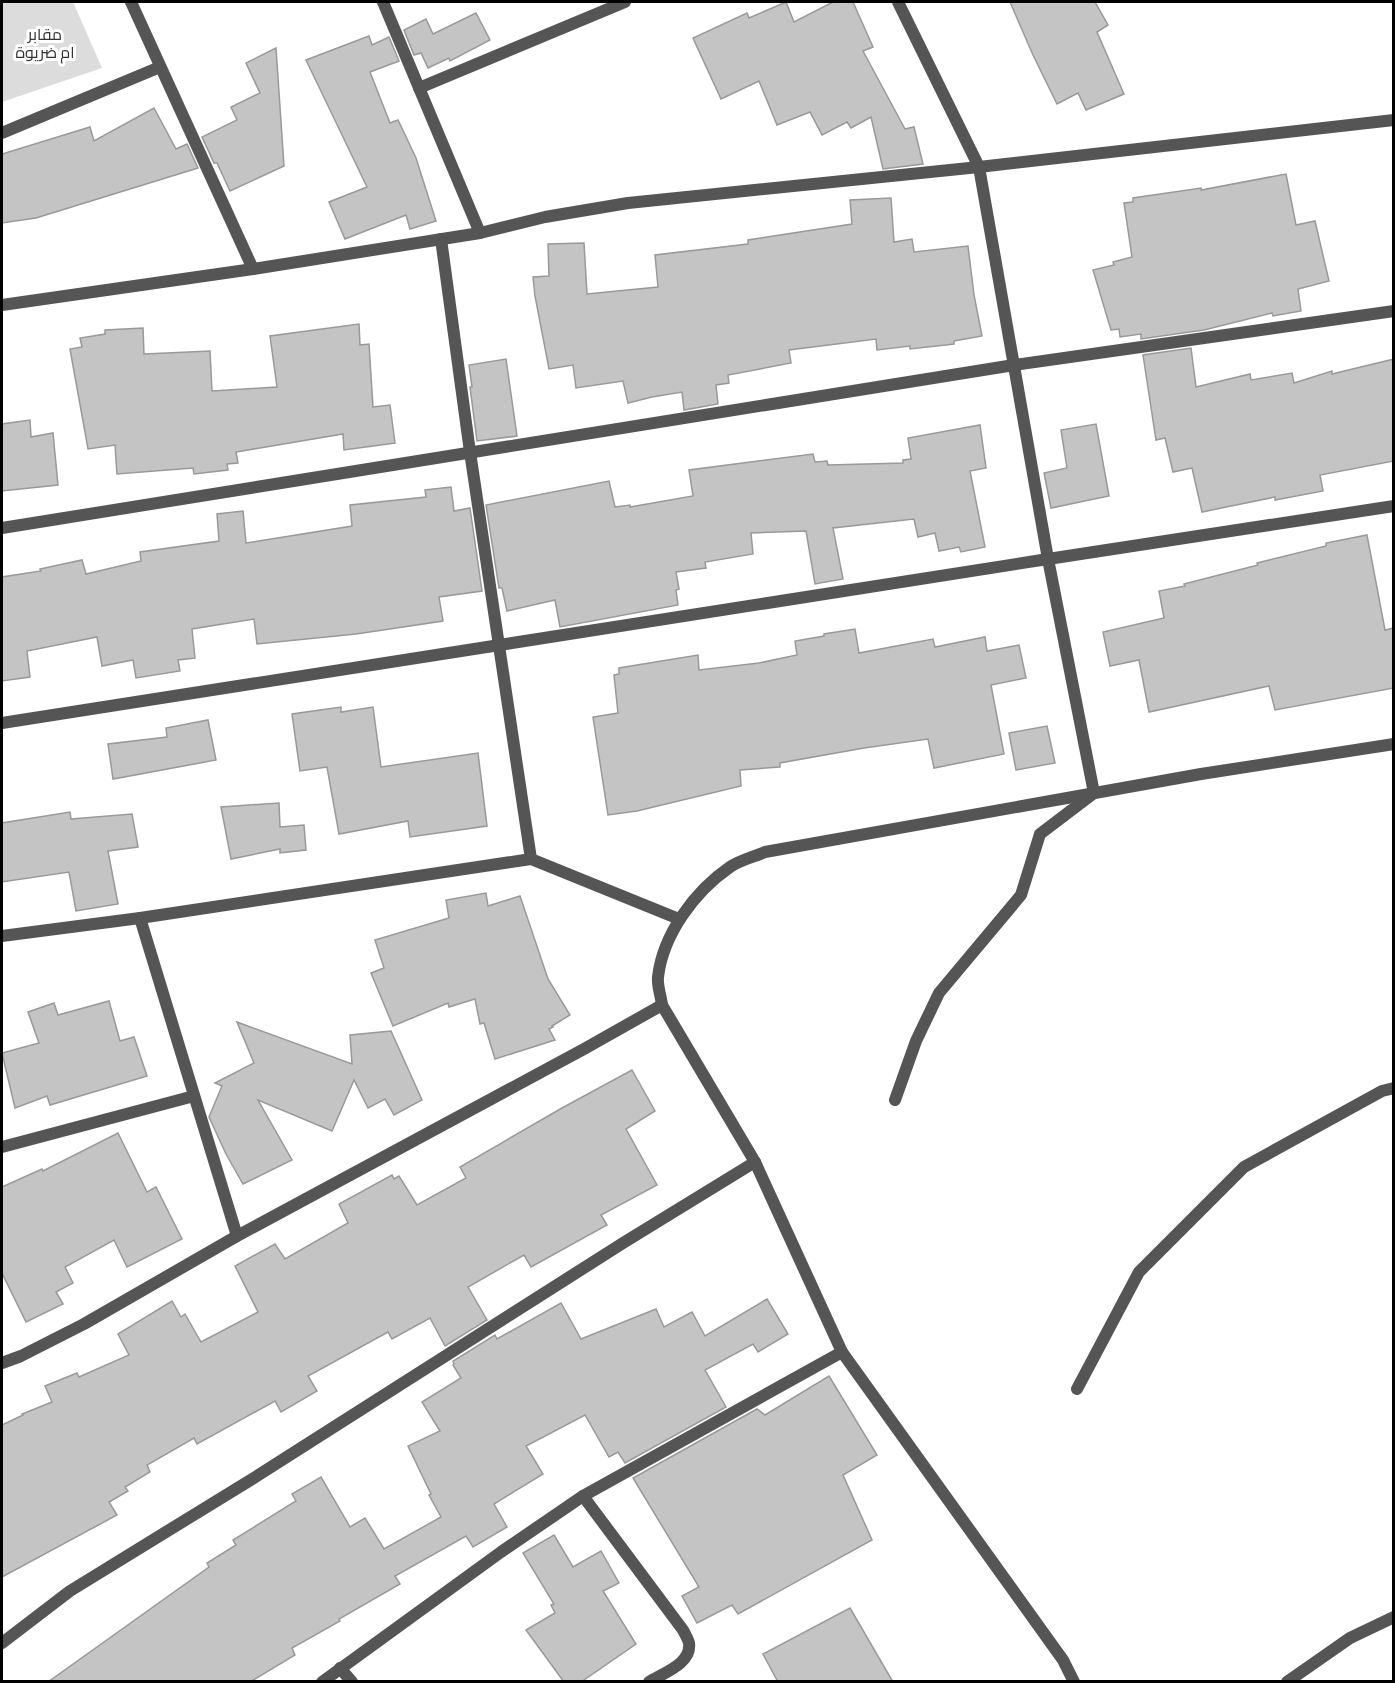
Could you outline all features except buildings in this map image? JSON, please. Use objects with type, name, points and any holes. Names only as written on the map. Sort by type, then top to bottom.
[{"type":"street","points":[[130,2],[252,269]]},
{"type":"street","points":[[383,2],[480,233]]},
{"type":"street","points":[[419,88],[625,2]]},
{"type":"street","points":[[898,2],[979,167],[1048,559],[1094,793]]},
{"type":"street","points":[[2,133],[160,67]]},
{"type":"street","points":[[2,305],[480,233],[545,217],[628,203],[979,167],[1394,120]]},
{"type":"street","points":[[441,239],[470,452],[531,859]]},
{"type":"street","points":[[2,528],[1014,365],[1394,311]]},
{"type":"street","points":[[2,723],[1394,506]]},
{"type":"street","points":[[1074,1682],[1063,1660],[842,1352],[755,1162],[662,1005],[658,979],[664,951],[679,919],[701,891],[731,866],[765,852],[1201,774],[1394,744]]},
{"type":"street","points":[[895,1100],[916,1041],[939,993],[1021,895],[1040,834],[1094,793]]},
{"type":"street","points":[[2,936],[140,918],[531,859],[679,919]]},
{"type":"street","points":[[140,918],[237,1236]]},
{"type":"street","points":[[2,1363],[21,1356],[84,1324],[237,1236],[662,1005]]},
{"type":"street","points":[[1077,1389],[1138,1272],[1245,1167],[1382,1091],[1394,1088]]},
{"type":"street","points":[[2,1147],[194,1096]]},
{"type":"street","points":[[2,1642],[70,1591],[755,1162]]},
{"type":"street","points":[[322,1682],[501,1551],[583,1496],[842,1352]]},
{"type":"street","points":[[583,1496],[683,1630],[688,1643],[688,1654],[682,1663],[649,1682]]},
{"type":"street","points":[[1287,1682],[1350,1638],[1394,1617]]},
{"type":"street","points":[[340,1668],[352,1682]]},
{"type":"green space","name":"مقابر ام ضريوة","points":[[2,2],[73,2],[102,68],[2,102]]}]
